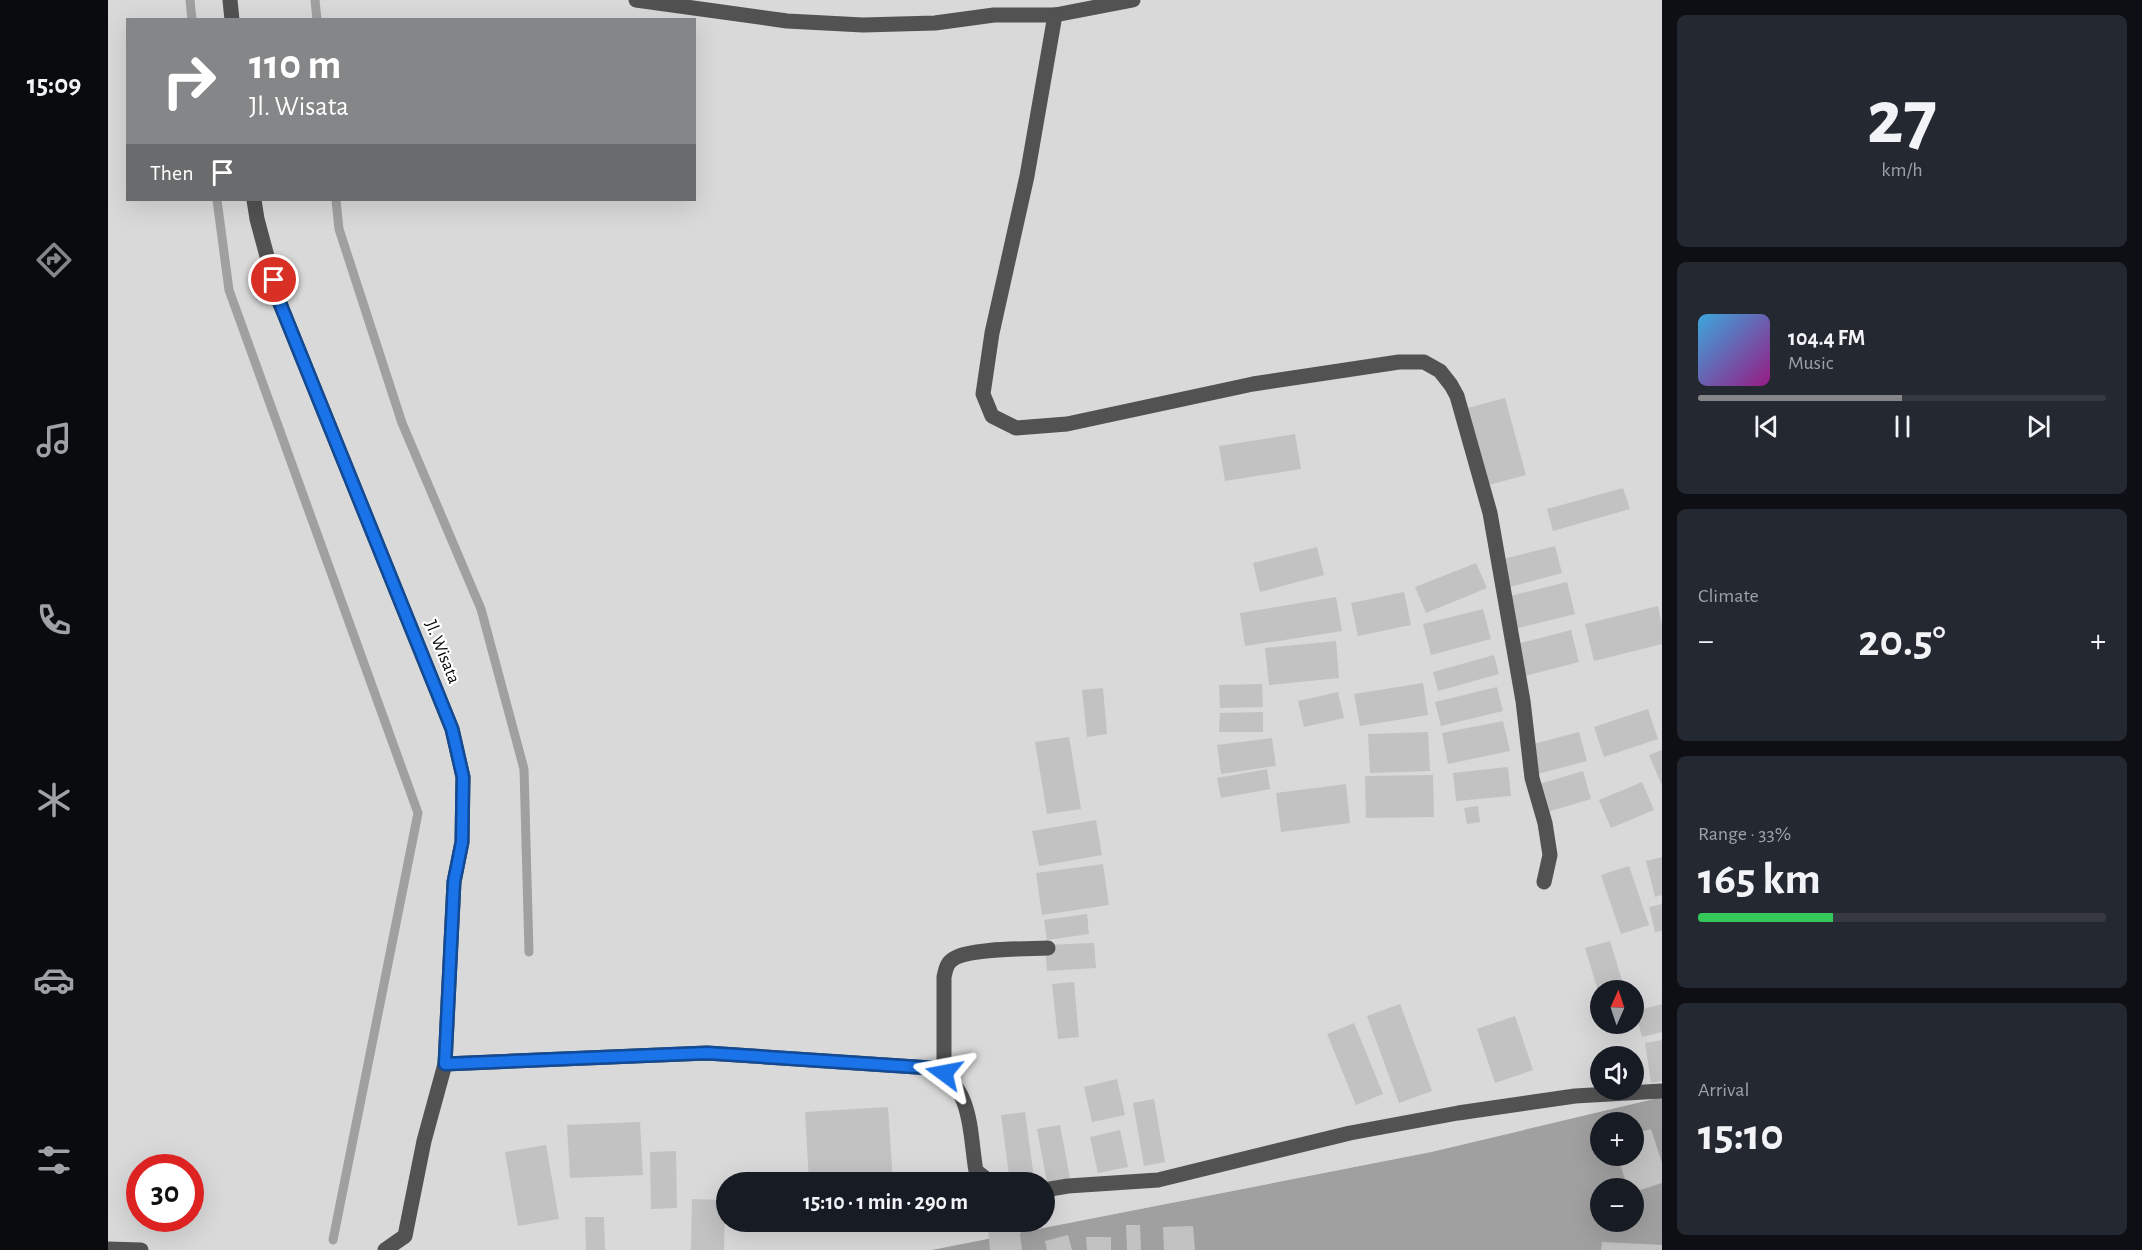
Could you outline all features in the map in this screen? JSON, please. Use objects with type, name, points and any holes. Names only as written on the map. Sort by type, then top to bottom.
[{"type":"street","points":[[230,0],[232,18]]},
{"type":"street","points":[[636,0],[787,21],[863,26],[935,23],[994,15],[1055,15],[1133,0]]},
{"type":"street","points":[[1055,15],[1027,176],[992,333],[983,394],[992,416],[1016,428],[1067,424],[1253,384],[1400,362],[1424,362],[1440,371],[1458,396],[1490,513],[1523,701],[1532,778],[1545,823],[1550,855],[1544,882]]},
{"type":"street","name":"Jl. Wisata","points":[[254,201],[279,301],[452,729],[463,777],[462,831],[454,882],[445,1064],[424,1141],[405,1236],[385,1250]]},
{"type":"street","points":[[944,1073],[944,977],[947,965],[956,957],[971,953],[1048,948]]},
{"type":"street","points":[[445,1064],[707,1053],[931,1068],[944,1073],[956,1087],[969,1114],[977,1172]]},
{"type":"street","points":[[1055,1188],[1158,1180],[1350,1133],[1458,1113],[1575,1096],[1662,1091]]},
{"type":"street","points":[[108,1249],[141,1250]]},
{"type":"shaded area","points":[[108,0],[1662,0],[1662,1097],[1599,1112],[1590,1112],[1590,1114],[1431,1152],[1055,1226],[1055,1172],[716,1172],[716,1232],[1023,1232],[931,1250],[108,1250]]},
{"type":"shaded area","points":[[1662,1097],[1662,1250],[931,1250],[1023,1232],[1055,1232],[1055,1226],[1431,1152],[1590,1114],[1590,1166],[1644,1166],[1644,1112],[1599,1112]]},
{"type":"building","points":[[1505,398],[1526,475],[1481,487],[1460,410]]},
{"type":"building","points":[[1295,434],[1301,469],[1225,481],[1219,446]]},
{"type":"building","points":[[1623,488],[1630,509],[1553,531],[1547,509]]},
{"type":"building","points":[[1555,546],[1562,573],[1510,587],[1503,559]]},
{"type":"building","points":[[1317,547],[1324,575],[1260,592],[1253,563]]},
{"type":"building","points":[[1476,563],[1487,588],[1426,613],[1415,587]]},
{"type":"building","points":[[1567,582],[1575,614],[1510,630],[1502,598]]},
{"type":"building","points":[[1404,592],[1411,625],[1358,636],[1351,603]]},
{"type":"building","points":[[1336,597],[1342,631],[1245,646],[1240,613]]},
{"type":"building","points":[[1658,606],[1662,625],[1662,644],[1594,661],[1585,624]]},
{"type":"building","points":[[1483,609],[1491,639],[1431,655],[1423,624]]},
{"type":"building","points":[[1571,630],[1579,662],[1521,677],[1513,645]]},
{"type":"building","points":[[1336,641],[1339,678],[1269,685],[1265,648]]},
{"type":"building","points":[[1494,655],[1499,674],[1438,691],[1433,672]]},
{"type":"building","points":[[1423,683],[1428,715],[1360,726],[1354,694]]},
{"type":"building","points":[[1262,684],[1263,707],[1220,708],[1219,685]]},
{"type":"building","points":[[1497,687],[1503,711],[1441,726],[1435,702]]},
{"type":"building","points":[[1103,688],[1107,734],[1087,737],[1082,690]]},
{"type":"building","points":[[1338,692],[1344,718],[1304,727],[1298,701]]},
{"type":"building","points":[[1648,709],[1658,739],[1604,757],[1594,727]]},
{"type":"building","points":[[1263,712],[1263,732],[1219,732],[1220,713]]},
{"type":"building","points":[[1503,721],[1510,751],[1448,764],[1442,733]]},
{"type":"building","points":[[1428,732],[1430,771],[1370,773],[1368,734]]},
{"type":"building","points":[[1579,732],[1587,761],[1530,776],[1522,747]]},
{"type":"building","points":[[1069,737],[1081,809],[1047,814],[1035,742]]},
{"type":"building","points":[[1272,738],[1276,766],[1221,774],[1217,745]]},
{"type":"building","points":[[1662,750],[1662,786],[1649,755]]},
{"type":"building","points":[[1508,767],[1511,796],[1456,801],[1453,773]]},
{"type":"building","points":[[1267,769],[1270,789],[1221,798],[1217,778]]},
{"type":"building","points":[[1583,771],[1591,799],[1544,813],[1536,785]]},
{"type":"building","points":[[1433,775],[1434,817],[1366,818],[1365,776]]},
{"type":"building","points":[[1642,782],[1654,810],[1611,828],[1599,800]]},
{"type":"building","points":[[1346,784],[1350,823],[1281,832],[1276,793]]},
{"type":"building","points":[[1478,806],[1480,822],[1467,824],[1464,808]]},
{"type":"building","points":[[1096,820],[1102,855],[1039,866],[1032,831]]},
{"type":"building","points":[[1662,857],[1662,895],[1655,897],[1646,861]]},
{"type":"building","points":[[1103,864],[1109,905],[1042,915],[1036,873]]},
{"type":"building","points":[[1629,866],[1649,925],[1621,934],[1601,875]]},
{"type":"building","points":[[1662,904],[1662,931],[1655,932],[1649,907]]},
{"type":"building","points":[[1087,914],[1089,934],[1047,940],[1044,920]]},
{"type":"building","points":[[1610,941],[1622,980],[1595,980],[1585,948]]},
{"type":"building","points":[[1094,943],[1096,968],[1047,971],[1045,945]]},
{"type":"building","points":[[1074,982],[1079,1037],[1058,1039],[1052,984]]},
{"type":"building","points":[[1400,1004],[1432,1091],[1399,1103],[1367,1016]]},
{"type":"building","points":[[1662,1004],[1662,1032],[1642,1037],[1644,1009]]},
{"type":"building","points":[[1515,1016],[1533,1070],[1495,1083],[1477,1029]]},
{"type":"building","points":[[1354,1023],[1383,1094],[1356,1105],[1327,1034]]},
{"type":"building","points":[[1662,1040],[1662,1081],[1651,1083],[1645,1043]]},
{"type":"building","points":[[1117,1079],[1125,1115],[1092,1122],[1084,1087]]},
{"type":"building","points":[[1154,1099],[1165,1162],[1144,1166],[1133,1103]]},
{"type":"building","points":[[888,1107],[892,1172],[808,1172],[805,1112]]},
{"type":"building","points":[[1025,1112],[1033,1172],[1009,1172],[1001,1115]]},
{"type":"building","points":[[640,1122],[643,1175],[570,1178],[567,1125]]},
{"type":"building","points":[[1060,1125],[1070,1178],[1055,1181],[1055,1172],[1045,1172],[1037,1129]]},
{"type":"building","points":[[1651,1129],[1662,1163],[1662,1183],[1644,1189],[1644,1178],[1625,1178],[1621,1166],[1644,1166],[1644,1131]]},
{"type":"building","points":[[1120,1130],[1128,1167],[1098,1173],[1090,1137]]},
{"type":"building","points":[[546,1145],[559,1219],[518,1226],[505,1152]]},
{"type":"building","points":[[676,1151],[677,1208],[651,1209],[650,1152]]},
{"type":"building","points":[[692,1199],[716,1200],[716,1232],[724,1232],[724,1250],[691,1250]]},
{"type":"building","points":[[585,1217],[604,1217],[605,1250],[586,1250]]},
{"type":"building","points":[[1126,1225],[1140,1225],[1141,1250],[1127,1250]]},
{"type":"building","points":[[1193,1226],[1195,1250],[1164,1250],[1163,1227]]},
{"type":"building","points":[[988,1232],[1020,1232],[1022,1250],[990,1250]]},
{"type":"building","points":[[1068,1235],[1072,1250],[1047,1250],[1045,1241]]},
{"type":"building","points":[[1086,1237],[1111,1237],[1111,1250],[1087,1250]]},
{"type":"building","points":[[1602,1242],[1662,1245],[1662,1250],[1601,1250]]},
{"type":"waterway","points":[[190,0],[192,18]]},
{"type":"waterway","points":[[315,0],[317,18]]},
{"type":"waterway","points":[[217,201],[229,290],[418,813],[333,1240]]},
{"type":"waterway","points":[[336,201],[339,229],[402,423],[481,609],[524,769],[529,952]]},
{"type":"route","points":[[274,280],[279,301],[452,729],[463,777],[462,842],[454,882],[445,1064],[707,1053],[931,1068],[944,1073]]}]
